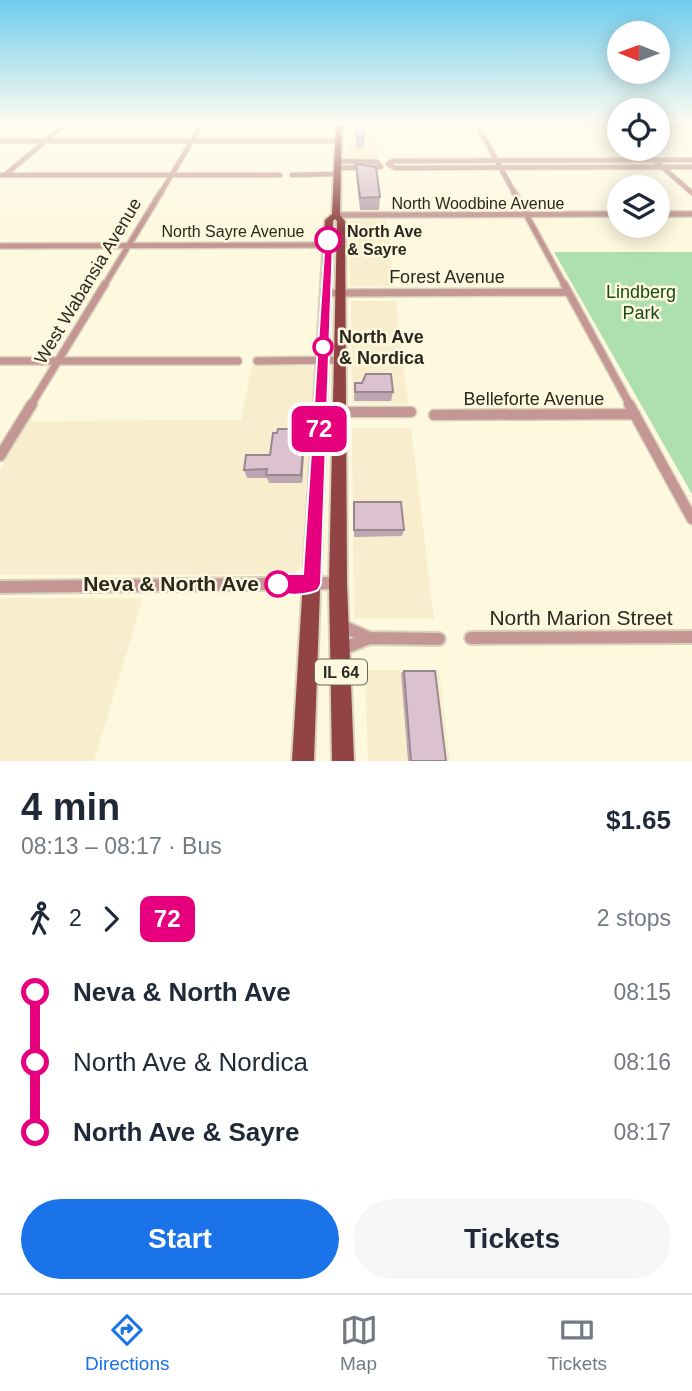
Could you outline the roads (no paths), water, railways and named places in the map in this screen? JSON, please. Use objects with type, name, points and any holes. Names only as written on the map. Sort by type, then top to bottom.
[{"type":"main road","name":"IL 64","points":[[303,761],[326,293],[341,221],[336,215],[338,159]]},
{"type":"main road","name":"IL 64","points":[[334,245],[341,293],[338,583],[343,761]]},
{"type":"street","points":[[1,177],[24,159]]},
{"type":"street","name":"West Wabansia Avenue","points":[[0,456],[181,159]]},
{"type":"street","points":[[607,160],[393,161],[388,164],[395,168],[692,167]]},
{"type":"street","points":[[670,160],[692,160]]},
{"type":"street","points":[[497,161],[692,519]]},
{"type":"street","points":[[656,161],[692,193]]},
{"type":"street","points":[[292,174],[381,165]]},
{"type":"street","points":[[1,177],[280,174]]},
{"type":"street","name":"North Woodbine Avenue","points":[[336,215],[607,214]]},
{"type":"street","points":[[670,214],[692,214]]},
{"type":"street","name":"North Sayre Avenue","points":[[0,246],[334,245]]},
{"type":"street","name":"Forest Avenue","points":[[326,293],[568,292]]},
{"type":"street","points":[[257,361],[340,360]]},
{"type":"street","points":[[0,361],[238,361]]},
{"type":"street","points":[[320,412],[411,412]]},
{"type":"street","name":"Belleforte Avenue","points":[[434,415],[635,414]]},
{"type":"street","points":[[0,587],[338,583]]},
{"type":"street","points":[[340,625],[369,638]]},
{"type":"street","name":"North Marion Street","points":[[471,638],[692,637]]},
{"type":"street","points":[[340,650],[369,638],[439,639]]},
{"type":"place","name":"North Ave & Sayre","points":[[328,240]]},
{"type":"place","name":"North Ave & Nordica","points":[[323,347]]},
{"type":"place","name":"Neva & North Ave","points":[[278,584]]},
{"type":"park label","name":"Lindberg Park","points":[[641,302]]}]
